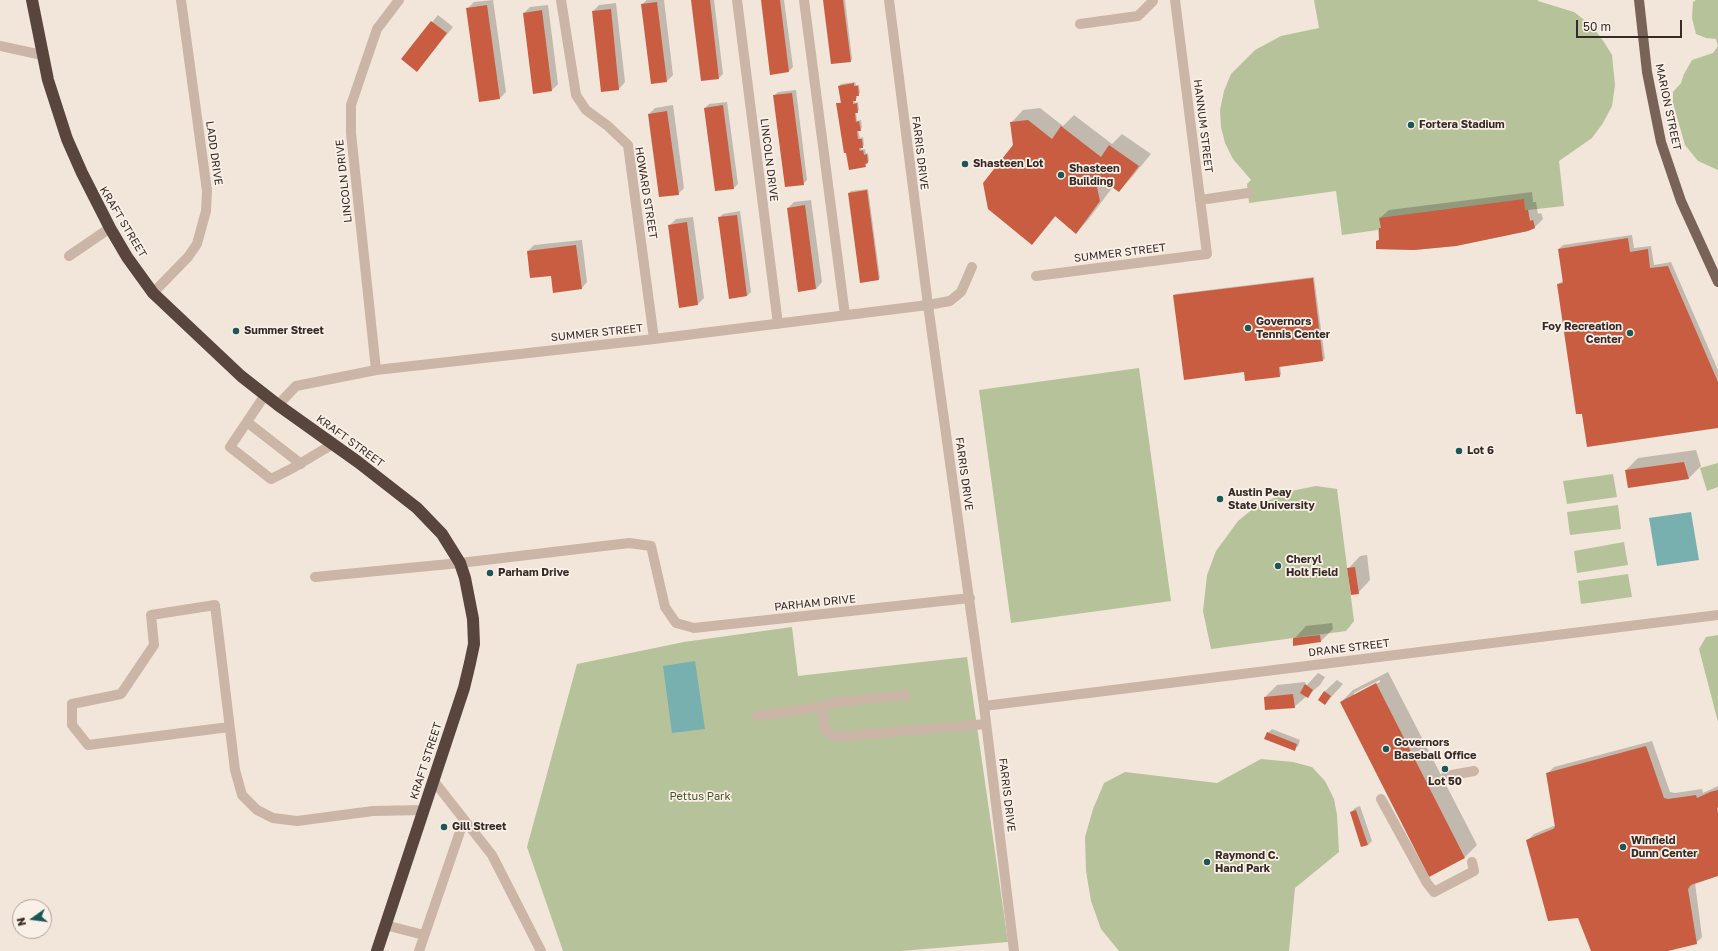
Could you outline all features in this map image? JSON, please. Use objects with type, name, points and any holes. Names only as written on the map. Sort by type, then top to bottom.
[{"type":"highway","name":"KRAFT STREET","points":[[32,0],[48,80],[68,138],[93,199],[127,257],[154,293],[217,355],[265,395],[358,462],[417,508],[442,534],[460,563],[467,584],[473,619],[474,644],[464,688],[377,951]]},
{"type":"main road","name":"MARION STREET","points":[[1639,0],[1647,72],[1661,142],[1680,201],[1718,282]]},
{"type":"street","name":"LADD DRIVE","points":[[154,293],[188,257],[197,244],[206,211],[207,191],[181,0]]},
{"type":"street","name":"LINCOLN DRIVE","points":[[376,370],[351,133],[351,105],[377,29],[398,0]]},
{"type":"street","name":"HOWARD STREET","points":[[561,0],[576,95],[586,110],[608,126],[628,145],[654,339]]},
{"type":"street","name":"LINCOLN DRIVE","points":[[737,0],[778,324]]},
{"type":"street","points":[[804,0],[845,316]]},
{"type":"street","name":"FARRIS DRIVE","points":[[889,0],[928,305],[970,598],[1014,951]]},
{"type":"street","points":[[1080,24],[1138,16],[1155,0]]},
{"type":"street","name":"HANNUM STREET","points":[[1175,0],[1207,254]]},
{"type":"street","points":[[0,46],[42,55]]},
{"type":"street","points":[[1200,200],[1248,193]]},
{"type":"street","points":[[69,256],[110,228]]},
{"type":"street","name":"SUMMER STREET","points":[[1036,276],[1207,254]]},
{"type":"street","name":"SUMMER STREET","points":[[278,405],[296,386],[376,370],[654,339],[845,316],[950,301],[961,292],[972,267]]},
{"type":"street","points":[[265,395],[230,447],[271,479],[301,464],[333,444]]},
{"type":"street","points":[[247,422],[301,464]]},
{"type":"street","name":"PARHAM DRIVE","points":[[315,577],[460,563],[629,543],[651,546],[665,607],[676,623],[694,628],[970,598]]},
{"type":"street","points":[[229,726],[88,744],[72,725],[72,704],[121,694],[154,645],[151,616],[215,605],[235,770],[242,795],[257,810],[273,818],[297,821],[373,811],[424,810]]},
{"type":"street","name":"DRANE STREET","points":[[984,706],[1718,615]]},
{"type":"street","points":[[757,716],[822,707],[830,703],[906,695]]},
{"type":"street","points":[[822,707],[825,730],[834,737],[986,724]]},
{"type":"street","points":[[1446,776],[1474,771]]},
{"type":"street","points":[[433,780],[492,855],[541,951]]},
{"type":"street","points":[[1381,799],[1426,884],[1434,892],[1474,871],[1472,862]]},
{"type":"street","points":[[419,951],[464,820]]},
{"type":"street","points":[[385,924],[424,934]]},
{"type":"green space","name":"Fortera Stadium","points":[[1314,0],[1538,0],[1574,12],[1592,26],[1612,55],[1615,85],[1612,106],[1603,123],[1592,138],[1559,161],[1564,206],[1528,210],[1530,221],[1533,220],[1535,228],[1528,231],[1456,246],[1414,250],[1376,249],[1376,241],[1379,240],[1378,230],[1342,235],[1336,191],[1249,203],[1247,184],[1251,180],[1233,159],[1225,143],[1221,127],[1220,110],[1224,91],[1231,74],[1255,50],[1281,36],[1319,28]]},
{"type":"green space","points":[[1696,0],[1718,0],[1718,46],[1716,39],[1706,38],[1696,34],[1692,18],[1693,2]]},
{"type":"green space","points":[[1718,46],[1718,170],[1698,161],[1685,145],[1673,103],[1673,92],[1681,83],[1692,60],[1713,53]]},
{"type":"green space","points":[[1139,368],[1171,601],[1011,623],[979,390]]},
{"type":"green space","points":[[1718,463],[1718,487],[1707,491],[1700,468]]},
{"type":"green space","points":[[1613,474],[1617,497],[1567,504],[1563,481]]},
{"type":"green space","name":"Cheryl Holt Field","points":[[1316,486],[1337,489],[1354,621],[1346,631],[1211,649],[1203,611],[1207,575],[1216,551],[1238,521],[1255,507],[1291,491]]},
{"type":"green space","points":[[1618,505],[1621,529],[1570,535],[1567,512]]},
{"type":"green space","points":[[1624,542],[1628,565],[1577,573],[1574,551]]},
{"type":"green space","points":[[1628,574],[1632,597],[1581,604],[1578,581]]},
{"type":"green space","name":"Pettus Park","points":[[792,627],[798,676],[967,657],[1008,942],[901,951],[563,951],[527,847],[577,664],[684,642]]},
{"type":"green space","points":[[1718,635],[1718,722],[1699,649],[1706,637]]},
{"type":"green space","name":"Raymond C. Hand Park","points":[[1261,759],[1293,762],[1312,767],[1325,781],[1334,799],[1337,815],[1339,852],[1295,888],[1289,951],[1119,951],[1101,929],[1091,901],[1086,871],[1085,837],[1093,809],[1104,783],[1125,772],[1217,783]]},
{"type":"water","points":[[1691,512],[1699,560],[1657,566],[1649,518]]},
{"type":"water","points":[[695,661],[705,729],[672,733],[663,666]]},
{"type":"building","points":[[691,0],[710,0],[719,79],[701,81]]},
{"type":"building","points":[[761,0],[780,0],[789,72],[770,75]]},
{"type":"building","points":[[823,0],[843,0],[851,62],[831,64]]},
{"type":"building","points":[[657,2],[667,82],[651,84],[641,4]]},
{"type":"building","points":[[487,5],[500,99],[479,102],[466,8]]},
{"type":"building","points":[[611,9],[619,90],[601,92],[592,11]]},
{"type":"building","points":[[542,10],[552,91],[533,94],[523,13]]},
{"type":"building","points":[[431,21],[447,33],[417,72],[401,59]]},
{"type":"building","points":[[854,83],[854,86],[858,86],[859,96],[856,96],[856,101],[853,101],[853,104],[857,103],[858,113],[855,113],[856,122],[859,121],[861,131],[857,131],[858,139],[862,139],[863,148],[859,148],[860,151],[863,150],[864,155],[867,154],[868,163],[865,164],[866,167],[849,170],[846,153],[844,153],[836,103],[841,103],[838,86]]},
{"type":"building","points":[[792,93],[804,185],[785,187],[773,95]]},
{"type":"building","points":[[723,105],[734,189],[715,191],[704,108]]},
{"type":"building","points":[[667,111],[679,195],[659,197],[648,114]]},
{"type":"building","name":"Shasteen Building","points":[[1028,120],[1052,139],[1061,126],[1101,157],[1109,145],[1139,166],[1119,192],[1109,185],[1097,187],[1100,201],[1076,234],[1055,216],[1032,245],[988,209],[983,183],[1013,145],[1010,122]]},
{"type":"building","points":[[867,190],[879,280],[860,283],[848,193]]},
{"type":"building","points":[[1524,199],[1525,210],[1528,210],[1530,221],[1533,220],[1535,228],[1528,231],[1456,246],[1414,250],[1376,249],[1376,241],[1379,240],[1379,228],[1381,228],[1379,218]]},
{"type":"building","points":[[805,205],[816,289],[798,292],[787,208]]},
{"type":"building","points":[[737,215],[747,296],[729,299],[718,217]]},
{"type":"building","points":[[687,222],[698,305],[679,308],[668,225]]},
{"type":"building","name":"Foy Recreation Center","points":[[1628,238],[1630,252],[1648,249],[1650,268],[1668,266],[1718,382],[1718,428],[1587,447],[1582,414],[1576,414],[1557,284],[1563,283],[1558,249]]},
{"type":"building","points":[[576,245],[582,289],[553,293],[551,276],[530,278],[527,251]]},
{"type":"building","name":"Governors Tennis Center","points":[[1313,278],[1323,361],[1279,367],[1280,377],[1245,381],[1244,372],[1184,380],[1173,295]]},
{"type":"building","points":[[1684,462],[1689,479],[1628,488],[1625,470]]},
{"type":"building","points":[[1355,567],[1359,594],[1351,595],[1347,568]]},
{"type":"building","points":[[1320,635],[1321,642],[1293,646],[1293,638]]},
{"type":"building","name":"Governors Baseball Office","points":[[1376,683],[1465,858],[1429,877],[1340,702]]},
{"type":"building","points":[[1305,684],[1313,690],[1308,698],[1300,693]]},
{"type":"building","points":[[1324,691],[1331,696],[1325,705],[1318,700]]},
{"type":"building","points":[[1293,694],[1295,708],[1265,710],[1264,697]]},
{"type":"building","points":[[1267,732],[1297,744],[1295,751],[1264,739]]},
{"type":"building","name":"Winfield Dunn Center","points":[[1646,746],[1664,798],[1668,799],[1696,795],[1697,798],[1718,790],[1718,876],[1691,885],[1688,889],[1697,944],[1668,951],[1591,951],[1578,918],[1548,921],[1526,840],[1555,827],[1546,773]]},
{"type":"building","points":[[1356,810],[1368,845],[1361,847],[1350,812]]},
{"type":"place","name":"Fortera Stadium","points":[[1411,125]]},
{"type":"place","name":"Shasteen Lot","points":[[965,164]]},
{"type":"place","name":"Shasteen Building","points":[[1061,175]]},
{"type":"place","name":"Governors Tennis Center","points":[[1248,328]]},
{"type":"place","name":"Summer Street","points":[[236,331]]},
{"type":"place","name":"Foy Recreation Center","points":[[1630,333]]},
{"type":"place","name":"Lot 6","points":[[1459,451]]},
{"type":"place","name":"Austin Peay State University","points":[[1220,499]]},
{"type":"place","name":"Cheryl Holt Field","points":[[1278,566]]},
{"type":"place","name":"Parham Drive","points":[[490,573]]},
{"type":"place","name":"Governors Baseball Office","points":[[1386,749]]},
{"type":"place","name":"Lot 50","points":[[1445,769]]},
{"type":"place","name":"Gill Street","points":[[444,827]]},
{"type":"place","name":"Winfield Dunn Center","points":[[1623,847]]},
{"type":"place","name":"Raymond C. Hand Park","points":[[1207,862]]}]
